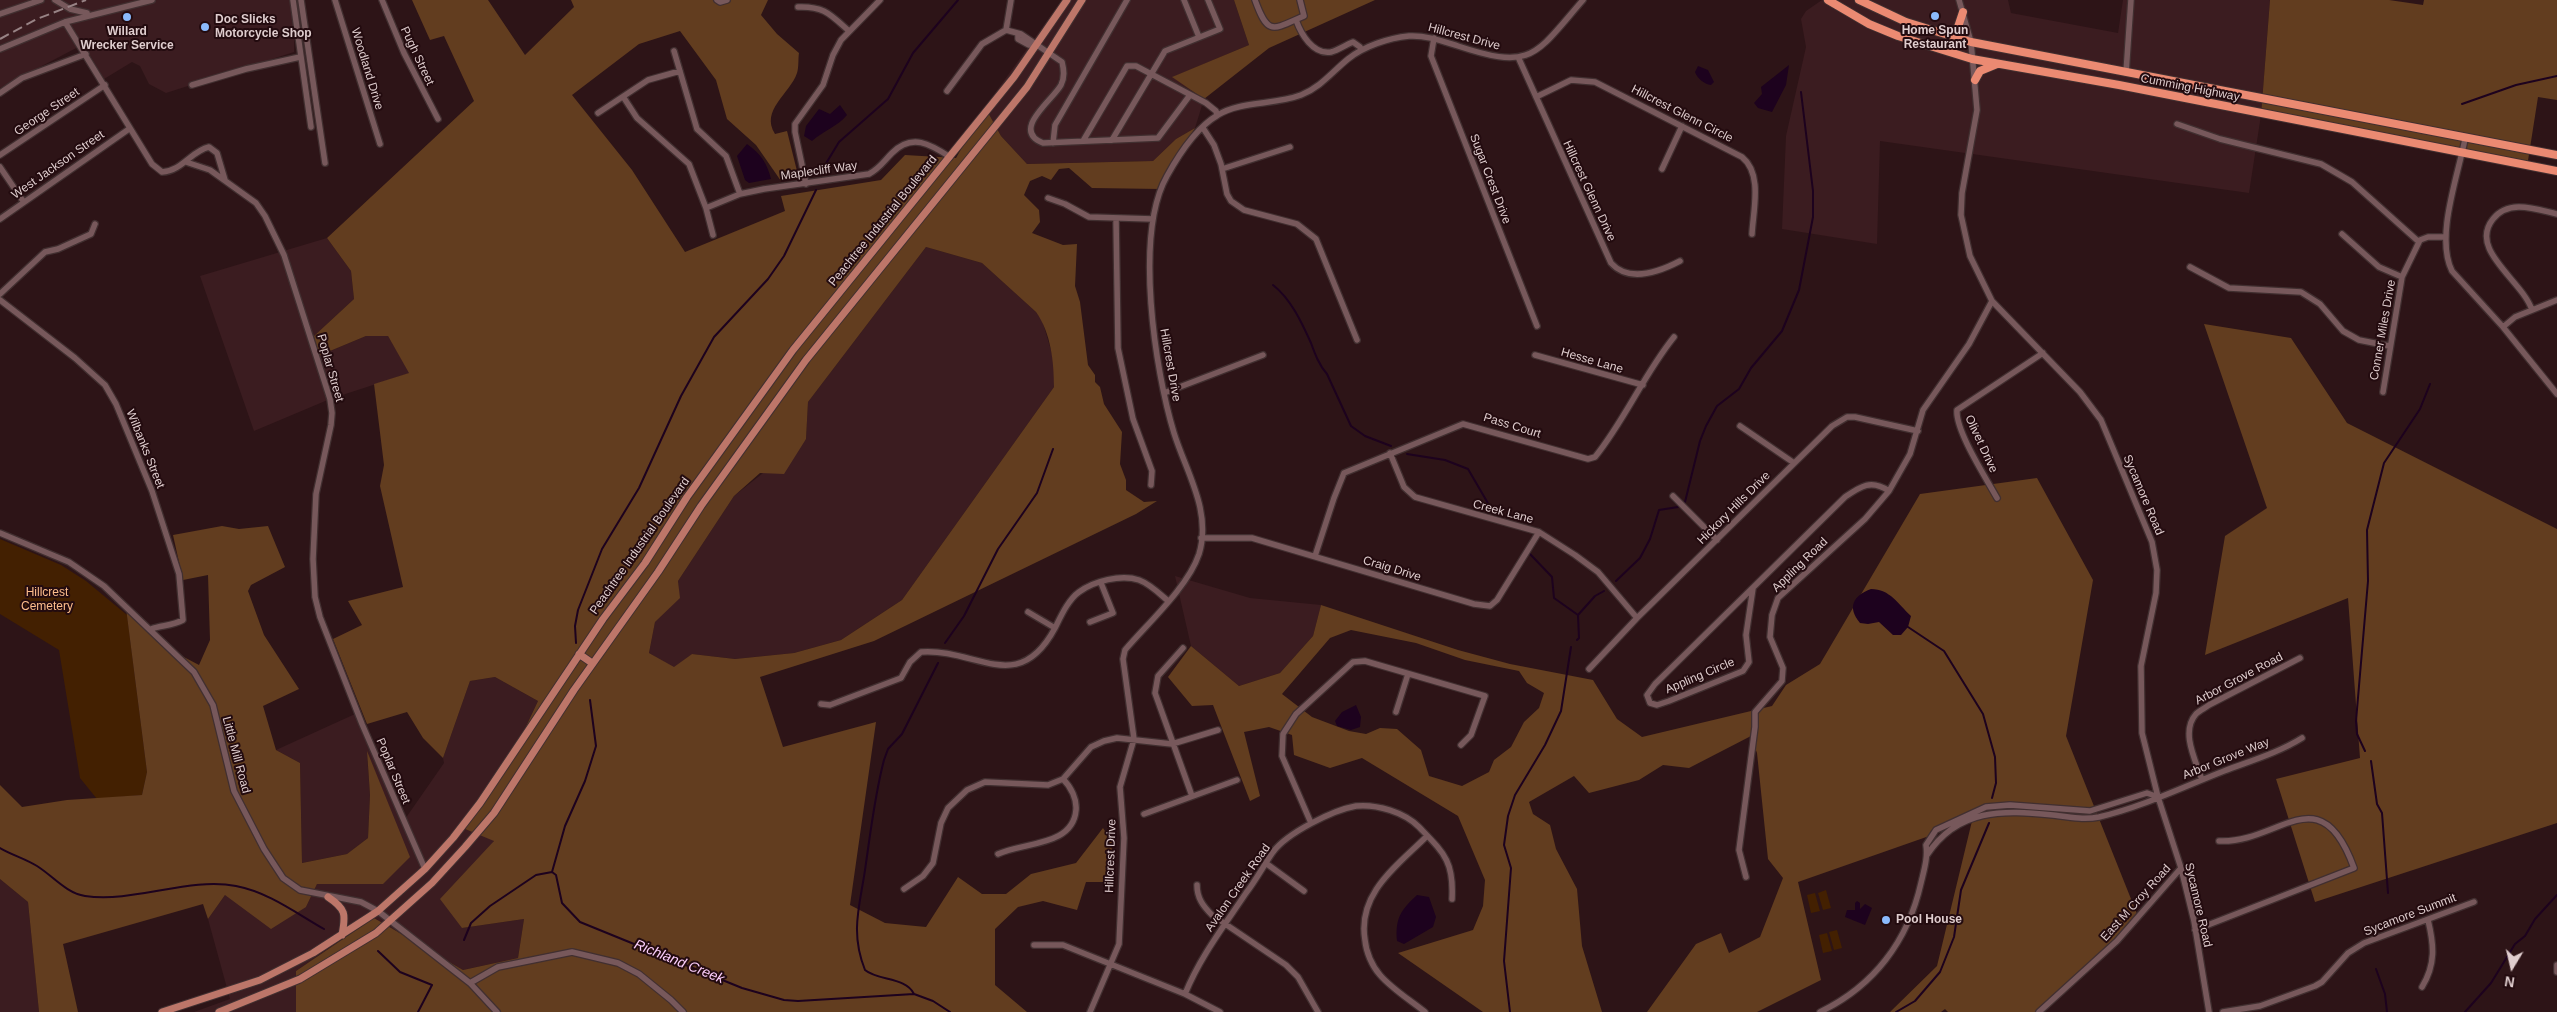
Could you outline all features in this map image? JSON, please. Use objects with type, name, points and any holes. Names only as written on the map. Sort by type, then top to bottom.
[{"type":"highway","name":"Cumming Highway","points":[[1828,0],[1869,24],[1898,36],[1972,59],[2557,171]]},
{"type":"highway","name":"Cumming Highway","points":[[1859,0],[1906,22],[1971,42],[2557,155]]},
{"type":"highway","points":[[1946,35],[1958,30],[1963,12]]},
{"type":"highway","points":[[1975,80],[1980,71],[2000,64]]},
{"type":"main road","name":"Peachtree Industrial Boulevard","points":[[162,1012],[260,980],[313,953],[378,911],[425,869],[480,803],[579,654],[645,563],[687,497],[793,350],[950,157],[1035,46],[1067,0]]},
{"type":"main road","points":[[219,1012],[268,994],[321,967],[376,933],[432,883],[494,813],[592,664],[658,572],[701,506],[806,360],[1027,87],[1082,0]]},
{"type":"main road","points":[[579,654],[592,664]]},
{"type":"main road","points":[[328,897],[341,906],[345,918],[342,935]]},
{"type":"street","points":[[0,14],[41,0]]},
{"type":"street","points":[[55,0],[80,13],[94,13]]},
{"type":"street","points":[[0,49],[65,22],[94,13],[152,0]]},
{"type":"street","points":[[293,0],[311,127]]},
{"type":"street","points":[[301,0],[325,163]]},
{"type":"street","name":"Woodland Drive","points":[[335,0],[380,144]]},
{"type":"street","name":"Pugh Street","points":[[382,0],[404,53],[438,119]]},
{"type":"street","points":[[717,0],[726,1]]},
{"type":"street","points":[[806,184],[795,132],[796,124],[823,85],[833,55],[849,31],[880,0]]},
{"type":"street","points":[[1006,30],[1011,0]]},
{"type":"street","points":[[1053,143],[1055,125],[1127,0]]},
{"type":"street","points":[[1184,0],[1199,37]]},
{"type":"street","points":[[1112,140],[1165,51],[1220,28],[1208,0]]},
{"type":"street","points":[[1255,0],[1263,22],[1268,27],[1276,28],[1304,16],[1300,0]]},
{"type":"street","points":[[1519,59],[1530,54],[1546,42],[1583,0]]},
{"type":"street","name":"Sycamore Road","points":[[1958,0],[1971,42],[1977,110],[1962,192],[1962,215],[1970,256],[1992,301],[2080,392],[2101,420],[2152,542],[2157,570],[2156,593],[2141,666],[2142,733],[2158,797],[2181,868],[2195,930],[2209,1012]]},
{"type":"street","points":[[2126,73],[2131,0]]},
{"type":"street","points":[[798,6],[817,6],[849,31]]},
{"type":"street","points":[[1296,20],[1299,29],[1312,47],[1321,52],[1329,52],[1353,42],[1360,46],[1361,50]]},
{"type":"street","points":[[65,22],[152,164],[162,172],[170,172],[186,162],[202,148],[209,147],[215,149],[225,180]]},
{"type":"street","points":[[1006,30],[1032,41],[1035,46],[1062,62],[1065,74],[1061,85],[1035,116],[1032,135],[1036,141],[1053,143],[1158,138],[1190,95]]},
{"type":"street","points":[[947,91],[982,44],[1006,30]]},
{"type":"street","name":"Hillcrest Drive","points":[[1090,1012],[1119,944],[1124,838],[1120,787],[1134,740],[1134,728],[1123,669],[1124,654],[1194,566],[1201,538],[1199,505],[1195,482],[1175,435],[1154,343],[1151,249],[1153,219],[1166,178],[1203,128],[1217,115],[1230,109],[1278,102],[1301,95],[1321,84],[1361,50],[1407,36],[1434,38],[1494,58],[1519,59]]},
{"type":"street","name":"Sugar Crest Drive","points":[[1434,38],[1431,56],[1537,326]]},
{"type":"street","points":[[674,51],[697,129],[726,156],[740,194]]},
{"type":"street","points":[[0,93],[22,78],[86,54]]},
{"type":"street","points":[[192,85],[246,69],[300,57]]},
{"type":"street","name":"Hillcrest Glenn Drive","points":[[1519,59],[1611,263],[1626,274],[1638,275],[1680,261]]},
{"type":"street","points":[[1083,141],[1128,66],[1136,66],[1206,103],[1216,111],[1217,115]]},
{"type":"street","points":[[598,114],[648,80],[680,71]]},
{"type":"street","name":"Hillcrest Glenn Circle","points":[[1536,97],[1571,80],[1596,82],[1749,162],[1754,178],[1752,234]]},
{"type":"street","name":"George Street","points":[[0,155],[105,85]]},
{"type":"street","points":[[624,98],[637,118],[689,164],[706,208],[713,235]]},
{"type":"street","points":[[2177,124],[2220,139],[2321,164],[2352,182],[2419,242],[2428,237],[2445,237]]},
{"type":"street","points":[[1662,169],[1682,126]]},
{"type":"street","points":[[1203,128],[1214,145],[1222,169],[1227,194],[1231,201],[1244,210],[1297,224],[1316,239],[1357,340]]},
{"type":"street","name":"West Jackson Street","points":[[0,219],[23,201],[129,129]]},
{"type":"street","points":[[2465,138],[2445,237],[2446,257],[2452,271],[2503,327],[2557,394]]},
{"type":"street","name":"Maplecliff Way","points":[[706,208],[740,194],[869,174],[882,167],[901,145],[914,140],[929,143],[950,157]]},
{"type":"street","points":[[1222,169],[1290,147]]},
{"type":"street","name":"Poplar Street","points":[[186,162],[210,170],[256,203],[272,229],[284,256],[330,399],[332,414],[316,494],[313,559],[315,597],[320,617],[362,724],[425,869]]},
{"type":"street","points":[[0,167],[23,201]]},
{"type":"street","points":[[1048,198],[1065,204],[1089,217],[1153,219]]},
{"type":"street","points":[[2532,310],[2527,297],[2488,251],[2486,236],[2489,223],[2503,210],[2517,206],[2557,214]]},
{"type":"street","points":[[1116,218],[1118,348],[1133,419],[1152,471],[1151,485]]},
{"type":"street","points":[[0,294],[45,252],[58,249],[91,234],[95,224]]},
{"type":"street","points":[[2342,234],[2379,267],[2402,277]]},
{"type":"street","name":"Conner Miles Drive","points":[[2383,392],[2389,346],[2402,277],[2419,242]]},
{"type":"street","points":[[2190,267],[2229,288],[2301,292],[2320,304],[2343,331],[2359,340],[2389,346]]},
{"type":"street","name":"Wilbanks Street","points":[[0,300],[75,358],[105,385],[129,430],[152,491],[179,574],[182,620],[173,625],[162,625],[150,630]]},
{"type":"street","points":[[2503,327],[2515,318],[2557,300]]},
{"type":"street","name":"Appling Road","points":[[1746,877],[1739,850],[1755,727],[1755,712],[1782,681],[1783,668],[1770,637],[1778,598],[1865,519],[1889,490],[1910,454],[1923,410],[1969,344],[1992,301]]},
{"type":"street","name":"Pass Court","points":[[1315,556],[1344,473],[1463,424],[1469,424],[1588,459],[1594,457],[1602,449],[1643,385],[1662,351],[1674,337]]},
{"type":"street","name":"Olivet Drive","points":[[1997,498],[1974,457],[1956,418],[1957,410],[2043,353]]},
{"type":"street","name":"Hesse Lane","points":[[1535,355],[1643,385]]},
{"type":"street","points":[[1164,393],[1263,356]]},
{"type":"street","name":"Hickory Hills Drive","points":[[1588,669],[1637,618],[1832,426],[1847,417],[1855,417],[1918,431]]},
{"type":"street","points":[[1740,426],[1794,463]]},
{"type":"street","name":"Creek Lane","points":[[1390,454],[1404,487],[1415,497],[1539,532],[1575,554],[1598,572],[1637,618]]},
{"type":"street","name":"Appling Circle","points":[[1753,588],[1746,635],[1749,662],[1743,671],[1663,703],[1650,703],[1647,695],[1655,684],[1845,497],[1861,485],[1874,483],[1889,490]]},
{"type":"street","points":[[1673,496],[1717,540]]},
{"type":"street","name":"Craig Drive","points":[[1201,538],[1252,538],[1474,604],[1490,606],[1497,600],[1539,532]]},
{"type":"street","name":"Little Mill Road","points":[[0,533],[69,562],[104,586],[194,672],[213,705],[234,791],[271,861],[283,878],[300,890],[361,902],[378,911],[470,983],[497,1012]]},
{"type":"street","points":[[821,704],[830,705],[901,678],[910,662],[921,652],[964,656],[1002,667],[1015,664],[1038,652],[1070,602],[1079,592],[1101,583],[1125,577],[1140,580],[1168,601]]},
{"type":"street","points":[[1090,622],[1113,613],[1101,583]]},
{"type":"street","points":[[1028,612],[1055,628]]},
{"type":"street","points":[[1183,648],[1158,676],[1155,693],[1192,796]]},
{"type":"street","name":"Arbor Grove Road","points":[[2202,780],[2189,741],[2190,728],[2195,715],[2209,705],[2300,658]]},
{"type":"street","points":[[1311,823],[1282,756],[1282,742],[1286,727],[1303,707],[1353,662],[1365,661],[1485,696],[1471,735],[1462,745]]},
{"type":"street","points":[[1396,712],[1408,674]]},
{"type":"street","points":[[904,889],[923,876],[933,863],[940,823],[948,808],[967,790],[985,782],[1048,785],[1063,779],[1091,748],[1104,741],[1134,740],[1172,744],[1218,730]]},
{"type":"street","name":"Arbor Grove Way","points":[[1820,1012],[1840,1002],[1872,977],[1884,964],[1904,933],[1918,895],[1927,855],[1950,828],[1987,813],[2014,811],[2079,818],[2097,817],[2158,797],[2302,738]]},
{"type":"street","points":[[998,854],[1013,847],[1054,840],[1067,832],[1075,818],[1076,806],[1072,791],[1063,779]]},
{"type":"street","points":[[1144,814],[1238,780]]},
{"type":"street","name":"Avalon Creek Road","points":[[1185,994],[1200,960],[1274,852],[1293,834],[1311,823],[1355,806],[1374,807],[1410,818],[1450,864],[1453,877],[1452,899]]},
{"type":"street","points":[[2195,930],[2354,868],[2340,835],[2328,825],[2313,819],[2299,818],[2234,842],[2219,841]]},
{"type":"street","points":[[1425,1012],[1380,974],[1366,951],[1363,932],[1365,911],[1378,883],[1427,836]]},
{"type":"street","points":[[1267,864],[1304,891]]},
{"type":"street","name":"East M Croy Road","points":[[2039,1012],[2117,941],[2181,868]]},
{"type":"street","points":[[1196,885],[1197,894],[1202,905],[1225,924],[1286,965],[1298,977],[1318,1012]]},
{"type":"street","name":"Sycamore Summit","points":[[2223,1012],[2260,1006],[2322,982],[2348,953],[2364,943],[2474,902]]},
{"type":"street","points":[[2422,987],[2430,974],[2434,955],[2428,920]]},
{"type":"street","points":[[1034,945],[1063,944],[1185,994],[1220,1012]]},
{"type":"street","points":[[470,983],[498,967],[572,952],[618,963],[639,974],[683,1012]]},
{"type":"street","points":[[2557,965],[2557,972]]},
{"type":"street","points":[[2260,1006],[2263,1012]]},
{"type":"shaded area","points":[[0,0],[294,0],[294,52],[166,93],[149,84],[140,66],[132,62],[104,79],[91,57],[80,46],[0,88]]},
{"type":"shaded area","points":[[412,0],[488,0],[525,55],[574,7],[571,0],[768,0],[761,15],[777,34],[799,53],[797,73],[778,102],[771,117],[771,125],[775,134],[787,131],[798,175],[781,181],[756,145],[727,119],[716,80],[680,31],[639,44],[572,95],[632,170],[685,252],[785,211],[781,196],[881,180],[905,155],[956,158],[985,107],[1001,136],[1027,164],[1153,161],[1176,139],[1195,128],[1162,182],[1161,189],[1092,188],[1069,168],[1059,169],[1051,180],[1042,176],[1030,181],[1024,195],[1039,210],[1040,222],[1032,233],[1063,245],[1077,244],[1075,286],[1080,302],[1088,365],[1095,375],[1095,382],[1100,387],[1104,404],[1122,432],[1120,464],[1126,480],[1126,490],[1144,502],[1157,501],[1136,514],[874,641],[760,677],[783,747],[876,722],[850,905],[885,923],[926,927],[958,877],[982,894],[1006,894],[1031,874],[1076,863],[1103,828],[1112,842],[1110,882],[1086,882],[1077,910],[1043,901],[1018,907],[995,929],[995,985],[1027,1012],[296,1012],[296,971],[374,918],[463,970],[518,958],[524,919],[462,928],[440,899],[494,841],[465,829],[521,737],[538,701],[495,677],[470,681],[443,758],[423,738],[407,712],[367,724],[333,639],[362,625],[348,601],[403,587],[380,486],[384,465],[374,384],[409,373],[388,336],[366,336],[318,356],[314,336],[354,299],[351,271],[327,238],[474,101],[444,36],[430,40]],"holes":[[[926,247],[982,263],[1036,312],[1041,320],[1051,348],[1054,387],[902,600],[841,640],[794,653],[735,659],[692,654],[674,667],[649,653],[655,622],[680,598],[678,581],[734,496],[760,473],[784,474],[806,439],[808,402]]]},
{"type":"shaded area","points":[[1062,0],[1234,0],[1249,45],[1173,77],[1204,99],[1195,128],[1176,139],[1153,161],[1027,164],[1001,136],[985,107]]},
{"type":"shaded area","points":[[1234,0],[1375,0],[1269,48],[1204,99],[1172,77],[1249,45]]},
{"type":"shaded area","points":[[1822,0],[2008,0],[2011,13],[2118,33],[2123,0],[2270,0],[2261,115],[2249,193],[1880,141],[1877,244],[1782,229],[1786,136],[1806,47],[1801,19],[1806,11]]},
{"type":"shaded area","points":[[2270,0],[2389,0],[2423,5],[2424,0],[2557,0],[2557,100],[2538,97],[2527,167],[2261,115]]},
{"type":"shaded area","points":[[1789,65],[1786,85],[1772,112],[1758,108],[1754,103],[1762,94],[1761,87]]},
{"type":"shaded area","points":[[1698,66],[1708,70],[1714,82],[1711,85],[1703,82],[1697,76],[1695,72]]},
{"type":"shaded area","points":[[840,105],[847,115],[843,119],[812,141],[804,136],[806,126],[819,109],[830,114]]},
{"type":"shaded area","points":[[747,144],[763,159],[771,179],[749,183],[745,180],[737,156]]},
{"type":"shaded area","points":[[327,238],[351,271],[354,299],[314,336],[318,356],[366,336],[388,336],[410,373],[330,399],[254,431],[200,276]]},
{"type":"shaded area","points":[[926,247],[982,263],[1036,312],[1042,320],[1054,360],[1054,387],[902,600],[841,640],[794,653],[735,659],[692,654],[674,668],[649,653],[655,622],[679,598],[678,581],[734,496],[806,439],[808,402]]},
{"type":"shaded area","points":[[2204,324],[2291,338],[2347,423],[2557,529],[2557,823],[2315,902],[2276,779],[2360,758],[2348,598],[2205,655],[2225,536],[2267,508]]},
{"type":"shaded area","points":[[2037,478],[2093,580],[2066,736],[2139,919],[2042,1012],[1948,1012],[1945,1009],[1941,1012],[1890,1012],[1937,966],[1972,821],[1798,882],[1821,980],[1757,1012],[1647,1012],[1696,944],[1721,933],[1729,953],[1760,937],[1783,878],[1768,859],[1757,753],[1751,736],[1689,768],[1663,765],[1639,780],[1589,793],[1574,776],[1529,802],[1533,814],[1550,825],[1556,849],[1577,889],[1582,946],[1602,1012],[1483,1012],[1398,953],[1473,930],[1483,906],[1485,880],[1458,816],[1362,758],[1330,768],[1294,755],[1292,735],[1269,727],[1244,732],[1260,796],[1250,801],[1213,705],[1192,706],[1168,677],[1191,646],[1239,686],[1280,673],[1313,636],[1321,605],[1458,650],[1510,664],[1593,680],[1617,719],[1642,737],[1772,706],[1786,685],[1820,664],[1920,494]],"holes":[[[1351,630],[1416,643],[1465,660],[1519,671],[1527,683],[1544,693],[1539,708],[1524,722],[1511,747],[1494,760],[1489,772],[1462,786],[1429,776],[1421,750],[1397,729],[1380,728],[1366,734],[1349,731],[1312,717],[1282,694],[1330,638]]]},
{"type":"shaded area","points":[[222,526],[239,529],[268,526],[285,567],[251,585],[248,591],[264,635],[299,689],[263,706],[276,750],[300,763],[302,863],[347,854],[368,838],[370,795],[367,751],[410,857],[383,884],[317,884],[306,907],[271,929],[225,895],[208,919],[203,904],[63,944],[78,1012],[39,1012],[28,902],[0,879],[0,785],[22,807],[67,800],[142,795],[147,772],[126,608],[161,645],[199,665],[210,640],[208,575],[183,580],[173,535]]},
{"type":"shaded area","points":[[1175,576],[1250,598],[1321,605],[1313,636],[1280,673],[1239,686],[1191,646]]},
{"type":"shaded area","points":[[1871,589],[1889,594],[1911,616],[1908,627],[1901,635],[1893,635],[1879,622],[1860,623],[1856,617],[1853,607],[1856,599]]},
{"type":"shaded area","points":[[495,677],[538,701],[521,737],[465,829],[494,840],[462,928],[524,919],[518,958],[463,970],[374,918],[296,971],[296,1012],[194,1012],[230,999],[208,919],[225,895],[306,907],[317,884],[383,884],[367,753],[370,795],[368,838],[347,854],[302,863],[300,763],[276,750],[355,714],[403,822],[444,763],[443,758],[470,681]]},
{"type":"shaded area","points":[[1356,705],[1361,717],[1360,727],[1351,730],[1337,726],[1335,721],[1342,712]]},
{"type":"shaded area","points":[[0,879],[28,902],[39,1012],[0,1012]]},
{"type":"shaded area","points":[[1417,895],[1429,897],[1436,917],[1433,927],[1404,944],[1397,941],[1398,920],[1403,910]]},
{"type":"shaded area","points":[[1857,901],[1860,903],[1860,909],[1865,904],[1872,908],[1865,925],[1845,917],[1847,910],[1855,910],[1855,903]]},
{"type":"green space","name":"Hillcrest Cemetery","points":[[0,539],[61,565],[86,581],[127,615],[147,772],[142,795],[97,799],[80,778],[59,650],[0,614]]},
{"type":"green space","points":[[1826,890],[1831,908],[1823,910],[1818,893]]},
{"type":"green space","points":[[1815,893],[1820,911],[1811,913],[1807,895]]},
{"type":"green space","points":[[1837,930],[1842,948],[1834,950],[1829,932]]},
{"type":"green space","points":[[1827,933],[1832,951],[1823,953],[1819,935]]},
{"type":"waterway","points":[[819,175],[839,142],[888,99],[913,53],[958,0]]},
{"type":"waterway","points":[[2462,104],[2516,85],[2557,76]]},
{"type":"waterway","points":[[1685,502],[1700,441],[1706,426],[1717,406],[1739,389],[1751,368],[1782,331],[1799,290],[1813,217],[1813,191],[1801,92]]},
{"type":"waterway","points":[[576,643],[575,626],[578,610],[602,549],[639,488],[681,396],[714,337],[768,279],[784,256],[816,190]]},
{"type":"waterway","points":[[1273,285],[1291,304],[1300,320],[1351,426],[1365,436],[1391,446]]},
{"type":"waterway","points":[[2365,751],[2357,734],[2356,721],[2368,581],[2367,530],[2384,463],[2420,409],[2430,384]]},
{"type":"waterway","points":[[945,643],[964,616],[998,549],[1037,493],[1053,449]]},
{"type":"waterway","points":[[1407,454],[1445,460],[1468,469],[1489,505]]},
{"type":"waterway","points":[[1616,581],[1640,558],[1650,539],[1659,510],[1678,507]]},
{"type":"waterway","points":[[1530,554],[1552,577],[1554,598],[1578,615]]},
{"type":"waterway","points":[[1577,640],[1579,638],[1578,615],[1595,596],[1604,591]]},
{"type":"waterway","points":[[1908,627],[1944,651],[1983,714],[1995,757],[1996,783],[1992,798]]},
{"type":"waterway","points":[[1510,1012],[1504,961],[1511,868],[1504,845],[1508,816],[1515,795],[1545,745],[1561,711],[1571,647]]},
{"type":"waterway","points":[[914,994],[905,985],[865,970],[860,956],[857,929],[876,799],[884,760],[888,749],[902,734],[938,663]]},
{"type":"waterway","points":[[552,872],[565,826],[585,781],[596,746],[590,700]]},
{"type":"waterway","points":[[2371,761],[2377,804],[2382,813],[2388,893]]},
{"type":"waterway","points":[[1896,1012],[1915,1001],[1940,972],[1954,937],[1961,890],[1989,823]]},
{"type":"waterway","points":[[0,848],[43,870],[66,888],[85,896],[123,896],[199,885],[218,884],[236,886],[271,898],[324,929]]},
{"type":"waterway","name":"Richland Creek","points":[[552,872],[556,875],[562,903],[580,922],[742,988],[784,1000],[798,1001],[914,994],[933,1001],[950,1012]]},
{"type":"waterway","name":"Richland Creek","points":[[464,940],[471,923],[490,906],[536,875],[552,872]]},
{"type":"waterway","points":[[2465,1012],[2491,983],[2515,944],[2525,936],[2535,919],[2557,895]]},
{"type":"waterway","points":[[378,951],[400,972],[432,985],[418,1012]]},
{"type":"waterway","points":[[2376,969],[2385,994],[2387,1012]]},
{"type":"railway","points":[[0,39],[37,19],[86,0]]},
{"type":"place","name":"Home Spun Restaurant","points":[[1935,16]]},
{"type":"place","name":"Willard Wrecker Service","points":[[127,17]]},
{"type":"place","name":"Doc Slicks Motorcycle Shop","points":[[205,27]]},
{"type":"place","name":"Pool House","points":[[1886,920]]}]
